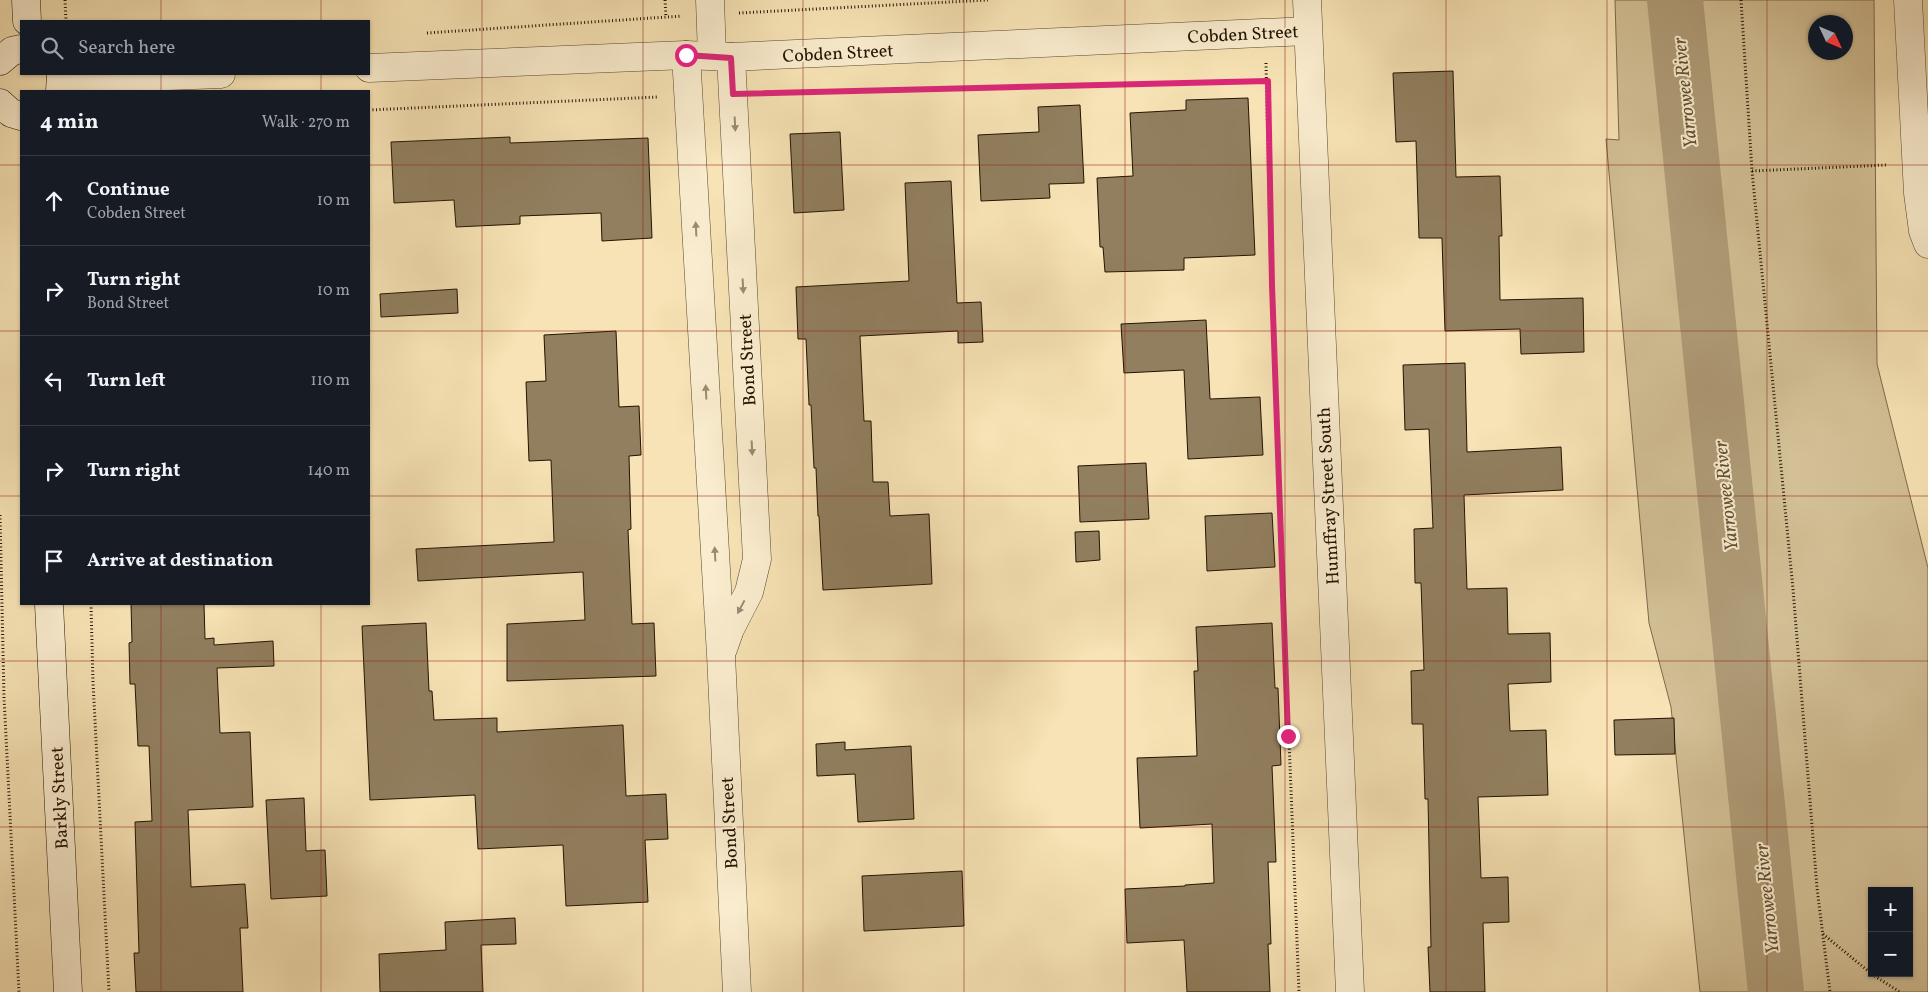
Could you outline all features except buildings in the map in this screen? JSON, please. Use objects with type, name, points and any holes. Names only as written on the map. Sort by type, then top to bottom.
[{"type":"street","points":[[26,0],[27,20]]},
{"type":"street","name":"Humffray Street South","points":[[1307,0],[1350,992]]},
{"type":"street","points":[[1908,0],[1918,193],[1923,231],[1928,244]]},
{"type":"street","name":"Bond Street","points":[[711,7],[710,56],[688,96],[721,655],[737,992]]},
{"type":"street","name":"Cobden Street","points":[[370,68],[1307,31]]},
{"type":"street","points":[[0,61],[12,51],[20,49]]},
{"type":"street","name":"Bond Street","points":[[710,56],[733,94],[757,559],[750,592],[730,629],[721,655]]},
{"type":"street","points":[[60,82],[201,75]]},
{"type":"street","points":[[0,103],[11,113],[20,116]]},
{"type":"street","name":"Barkly Street","points":[[49,605],[68,992]]},
{"type":"path","points":[[65,0],[66,20]]},
{"type":"path","points":[[665,0],[666,17]]},
{"type":"path","points":[[418,34],[666,17],[711,7],[988,0]]},
{"type":"path","points":[[1741,0],[1752,171],[1793,589],[1822,933],[1830,992]]},
{"type":"path","points":[[733,94],[1268,81],[1272,285],[1299,992]]},
{"type":"path","points":[[370,110],[688,96]]},
{"type":"path","points":[[1752,171],[1917,164]]},
{"type":"path","points":[[0,515],[4,697],[19,992]]},
{"type":"path","points":[[91,605],[109,992]]},
{"type":"path","points":[[1822,933],[1872,975],[1900,992]]},
{"type":"shaded area","points":[[1615,0],[1874,0],[1877,364],[1928,568],[1928,992],[1700,992],[1671,707],[1649,623],[1606,139],[1619,140]]},
{"type":"waterway","name":"Yarrowee River","points":[[1675,0],[1776,992]]},
{"type":"route","points":[[686,55],[712,55],[731,58],[733,94],[1268,81],[1272,285],[1288,736]]}]
